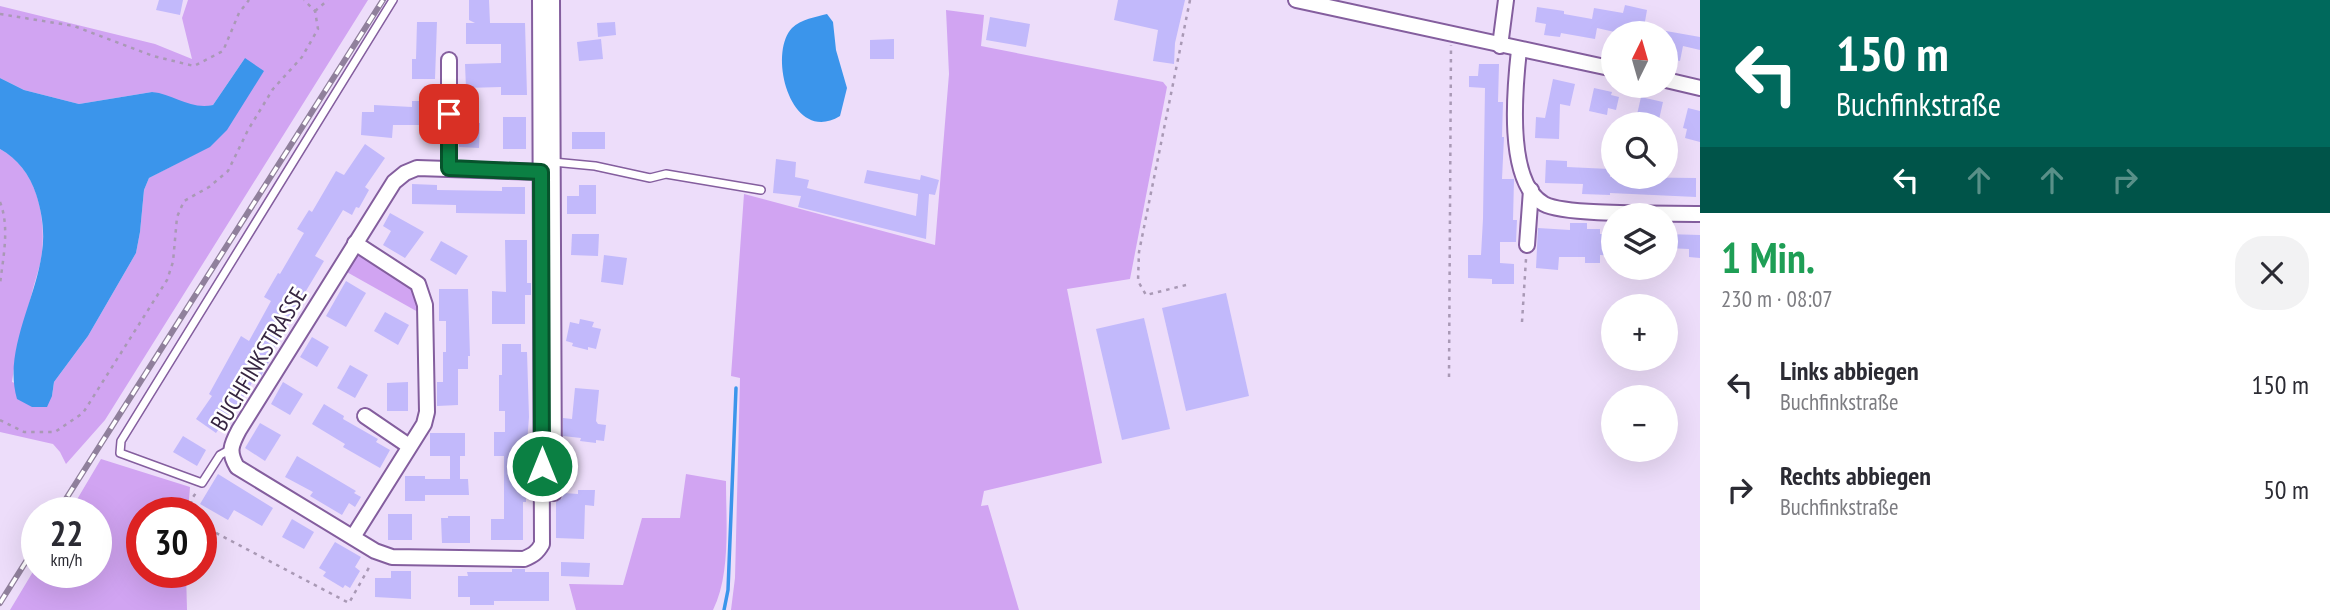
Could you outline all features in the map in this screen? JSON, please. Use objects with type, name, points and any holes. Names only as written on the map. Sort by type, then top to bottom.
[{"type":"street","points":[[540,0],[554,492]]},
{"type":"street","points":[[546,167],[552,0]]},
{"type":"street","points":[[1296,0],[1601,66]]},
{"type":"street","points":[[1500,46],[1506,0]]},
{"type":"street","points":[[1519,50],[1514,101],[1520,163],[1531,190],[1544,204],[1574,210],[1700,214]]},
{"type":"street","points":[[449,60],[449,168]]},
{"type":"street","points":[[1678,83],[1700,88]]},
{"type":"street","name":"BUCHFINKSTRASSE","points":[[546,167],[417,168],[394,182],[239,430],[231,457],[237,467],[378,552],[392,557],[524,559],[534,555],[542,544],[547,310]]},
{"type":"street","points":[[1527,245],[1531,190]]},
{"type":"street","points":[[353,537],[424,424],[427,412],[423,295],[418,284],[405,274],[355,243]]},
{"type":"street","points":[[365,416],[409,446]]},
{"type":"lane","points":[[232,449],[220,455],[202,483],[120,453],[121,441],[393,0]]},
{"type":"lane","points":[[546,167],[595,166],[650,178],[666,174],[761,190]]},
{"type":"path","points":[[0,14],[74,26],[153,56],[194,66],[223,51],[239,13],[249,0]]},
{"type":"path","points":[[0,420],[24,432],[55,432],[83,413],[167,281],[173,262],[177,217],[184,201],[209,187],[229,171],[248,130],[273,89],[302,57],[318,29],[315,11],[304,0]]},
{"type":"path","points":[[315,11],[328,0]]},
{"type":"path","points":[[1190,0],[1139,252],[1138,281],[1146,295],[1190,284]]},
{"type":"path","points":[[1449,377],[1451,35]]},
{"type":"path","points":[[0,202],[5,236],[0,284]]},
{"type":"path","points":[[1522,322],[1527,245]]},
{"type":"path","points":[[192,497],[202,483]]},
{"type":"path","points":[[217,533],[349,603],[378,552]]},
{"type":"shaded area","points":[[188,0],[368,0],[105,420],[66,464],[53,444],[0,432],[0,149],[12,157],[30,180],[40,208],[43,237],[41,257],[20,338],[12,382],[52,396],[54,382],[88,336],[136,253],[144,190],[149,178],[210,146],[245,58],[213,105],[200,108],[152,92],[79,104],[24,90],[0,78],[0,6],[155,44],[192,59],[182,18]]},
{"type":"shaded area","points":[[946,10],[984,15],[981,46],[1163,82],[1167,87],[1130,279],[1067,289],[1102,463],[984,491],[981,506],[988,505],[1019,610],[731,610],[735,578],[740,378],[731,376],[744,194],[935,245],[949,74]]},
{"type":"shaded area","points":[[360,255],[405,280],[417,296],[418,312],[345,271],[352,259]]},
{"type":"shaded area","points":[[101,459],[190,487],[189,497],[126,497],[126,588],[186,588],[187,610],[10,610],[23,588],[112,588],[112,497],[78,497]]},
{"type":"shaded area","points":[[686,474],[726,481],[725,564],[719,596],[713,610],[576,610],[569,584],[623,585],[642,518],[680,518]]},
{"type":"water","points":[[827,14],[833,22],[836,50],[847,88],[840,116],[823,122],[808,119],[797,108],[788,93],[782,57],[785,40],[792,28],[804,20]]},
{"type":"water","points":[[245,58],[264,71],[227,130],[210,147],[149,178],[144,190],[136,253],[88,336],[54,382],[47,407],[32,407],[17,399],[14,363],[39,270],[43,230],[38,201],[30,180],[17,162],[0,149],[0,78],[24,90],[79,104],[152,92],[189,104],[205,106],[213,105]]},
{"type":"building","points":[[159,0],[183,0],[180,15],[156,10]]},
{"type":"building","points":[[469,0],[489,0],[490,23],[525,23],[527,95],[501,95],[501,87],[466,88],[465,64],[501,63],[501,44],[466,44],[466,23],[475,23],[469,20]]},
{"type":"building","points":[[1118,0],[1185,0],[1175,43],[1174,64],[1153,61],[1158,30],[1114,20]]},
{"type":"building","points":[[1625,5],[1647,10],[1645,21],[1601,21],[1601,29],[1597,28],[1595,39],[1561,33],[1560,37],[1544,35],[1546,24],[1535,22],[1537,7],[1592,19],[1594,8],[1623,13]]},
{"type":"building","points":[[990,17],[1030,24],[1026,47],[986,40]]},
{"type":"building","points":[[417,22],[437,22],[435,79],[412,79],[412,59],[416,59]]},
{"type":"building","points":[[615,22],[616,35],[598,37],[597,23]]},
{"type":"building","points":[[1678,33],[1700,37],[1700,50],[1683,46],[1680,61]]},
{"type":"building","points":[[601,39],[603,59],[579,61],[577,42]]},
{"type":"building","points":[[894,39],[894,59],[870,59],[870,40]]},
{"type":"building","points":[[1479,64],[1499,64],[1498,102],[1503,102],[1504,137],[1502,179],[1514,179],[1513,220],[1517,220],[1516,242],[1500,242],[1500,263],[1514,264],[1514,284],[1492,284],[1492,279],[1468,278],[1468,255],[1481,255],[1483,219],[1485,88],[1469,87],[1469,76],[1478,76]]},
{"type":"building","points":[[1553,79],[1575,84],[1570,106],[1560,104],[1559,139],[1535,138],[1536,117],[1545,118]]},
{"type":"building","points":[[1594,88],[1601,90],[1601,98],[1619,98],[1616,110],[1608,108],[1607,112],[1601,114],[1589,111]]},
{"type":"building","points":[[1641,98],[1663,102],[1661,112],[1638,112]]},
{"type":"building","points":[[412,101],[436,101],[436,125],[393,125],[392,138],[361,135],[362,112],[374,112],[374,105],[412,107]]},
{"type":"building","points":[[1688,108],[1700,111],[1700,142],[1685,138],[1687,129],[1683,128]]},
{"type":"building","points":[[503,117],[526,117],[526,149],[503,149]]},
{"type":"building","points":[[459,122],[480,123],[479,148],[459,147]]},
{"type":"building","points":[[572,132],[605,132],[605,149],[572,149]]},
{"type":"building","points":[[365,144],[385,158],[365,187],[369,190],[352,215],[343,210],[315,256],[324,261],[289,319],[261,376],[257,374],[236,410],[233,408],[216,433],[196,419],[212,396],[209,394],[241,336],[249,341],[271,301],[264,297],[304,233],[297,229],[309,210],[312,212],[336,171],[344,175]]},
{"type":"building","points":[[776,159],[796,162],[795,177],[809,180],[807,188],[916,216],[918,194],[864,183],[867,170],[920,180],[921,175],[939,180],[935,195],[929,194],[926,239],[798,207],[801,196],[773,193]]},
{"type":"building","points":[[1546,160],[1567,161],[1567,167],[1601,169],[1601,189],[1678,189],[1678,178],[1696,178],[1696,197],[1582,194],[1583,184],[1545,183]]},
{"type":"building","points":[[412,184],[437,185],[437,190],[502,191],[502,187],[525,187],[525,214],[456,213],[456,205],[412,204]]},
{"type":"building","points":[[579,185],[596,185],[596,214],[567,214],[567,196],[579,196]]},
{"type":"building","points":[[390,213],[424,232],[405,258],[383,245],[391,231],[383,226]]},
{"type":"building","points":[[1570,223],[1587,223],[1587,229],[1600,229],[1600,263],[1585,263],[1585,257],[1559,257],[1558,270],[1536,268],[1538,228],[1570,230]]},
{"type":"building","points":[[572,234],[599,234],[598,256],[571,255]]},
{"type":"building","points":[[1678,234],[1700,235],[1700,258],[1689,257],[1689,249],[1678,249]]},
{"type":"building","points":[[505,240],[527,240],[527,283],[531,283],[531,295],[525,295],[525,324],[492,324],[492,291],[506,292]]},
{"type":"building","points":[[441,241],[468,256],[456,275],[430,260]]},
{"type":"building","points":[[604,255],[627,258],[623,285],[601,282]]},
{"type":"building","points":[[346,281],[366,293],[346,327],[326,316]]},
{"type":"building","points":[[439,289],[468,289],[470,356],[468,369],[458,369],[458,405],[437,406],[437,382],[443,382],[443,352],[446,352],[446,321],[439,321]]},
{"type":"building","points":[[1226,293],[1249,396],[1186,411],[1162,308]]},
{"type":"building","points":[[385,312],[409,325],[398,345],[374,331]]},
{"type":"building","points":[[1144,318],[1170,429],[1122,440],[1096,329]]},
{"type":"building","points":[[580,319],[594,322],[592,327],[601,329],[596,349],[572,346],[573,343],[566,341],[570,322],[579,324]]},
{"type":"building","points":[[312,337],[329,347],[317,367],[300,357]]},
{"type":"building","points":[[502,344],[521,344],[521,352],[527,352],[529,417],[523,540],[491,540],[491,519],[504,519],[504,456],[494,456],[494,432],[505,432],[505,411],[499,411]]},
{"type":"building","points":[[350,365],[368,375],[355,398],[337,388]]},
{"type":"building","points":[[283,382],[303,394],[290,415],[271,404]]},
{"type":"building","points":[[408,382],[408,411],[387,411],[387,383]]},
{"type":"building","points":[[575,388],[599,390],[596,421],[606,425],[604,441],[596,440],[596,443],[563,436],[563,418],[572,419]]},
{"type":"building","points":[[324,404],[344,416],[343,419],[378,439],[376,442],[390,450],[380,468],[343,447],[345,444],[312,424]]},
{"type":"building","points":[[260,423],[281,435],[265,461],[245,448]]},
{"type":"building","points":[[430,433],[465,433],[465,456],[460,456],[460,479],[468,479],[469,495],[425,495],[425,501],[405,501],[405,476],[450,479],[450,456],[430,456]]},
{"type":"building","points":[[183,436],[206,450],[197,466],[173,452]]},
{"type":"building","points":[[297,456],[356,491],[354,493],[361,497],[355,507],[349,503],[342,515],[310,496],[313,492],[285,477]]},
{"type":"building","points":[[218,474],[273,508],[262,526],[234,510],[228,520],[217,514],[217,497],[204,497]]},
{"type":"building","points":[[578,490],[595,490],[594,506],[585,505],[584,539],[556,538],[556,502],[564,493],[578,494]]},
{"type":"building","points":[[388,514],[412,514],[412,540],[388,540]]},
{"type":"building","points":[[470,516],[470,543],[442,543],[441,518]]},
{"type":"building","points":[[292,519],[314,532],[304,549],[282,537]]},
{"type":"building","points":[[335,542],[361,557],[355,567],[360,571],[350,588],[345,585],[343,588],[323,576],[326,572],[319,568]]},
{"type":"building","points":[[561,562],[590,563],[589,577],[561,576]]},
{"type":"building","points":[[512,569],[549,572],[549,601],[494,601],[494,605],[470,605],[470,597],[458,597],[458,576],[468,576],[467,572],[512,572]]},
{"type":"building","points":[[391,571],[411,571],[411,599],[375,597],[375,578],[391,578]]},
{"type":"waterway","points":[[724,610],[728,590],[736,388]]},
{"type":"railway","points":[[67,497],[383,0]]},
{"type":"railway","points":[[0,603],[21,570]]},
{"type":"route","points":[[449,114],[449,168],[541,172],[542,466]]}]
